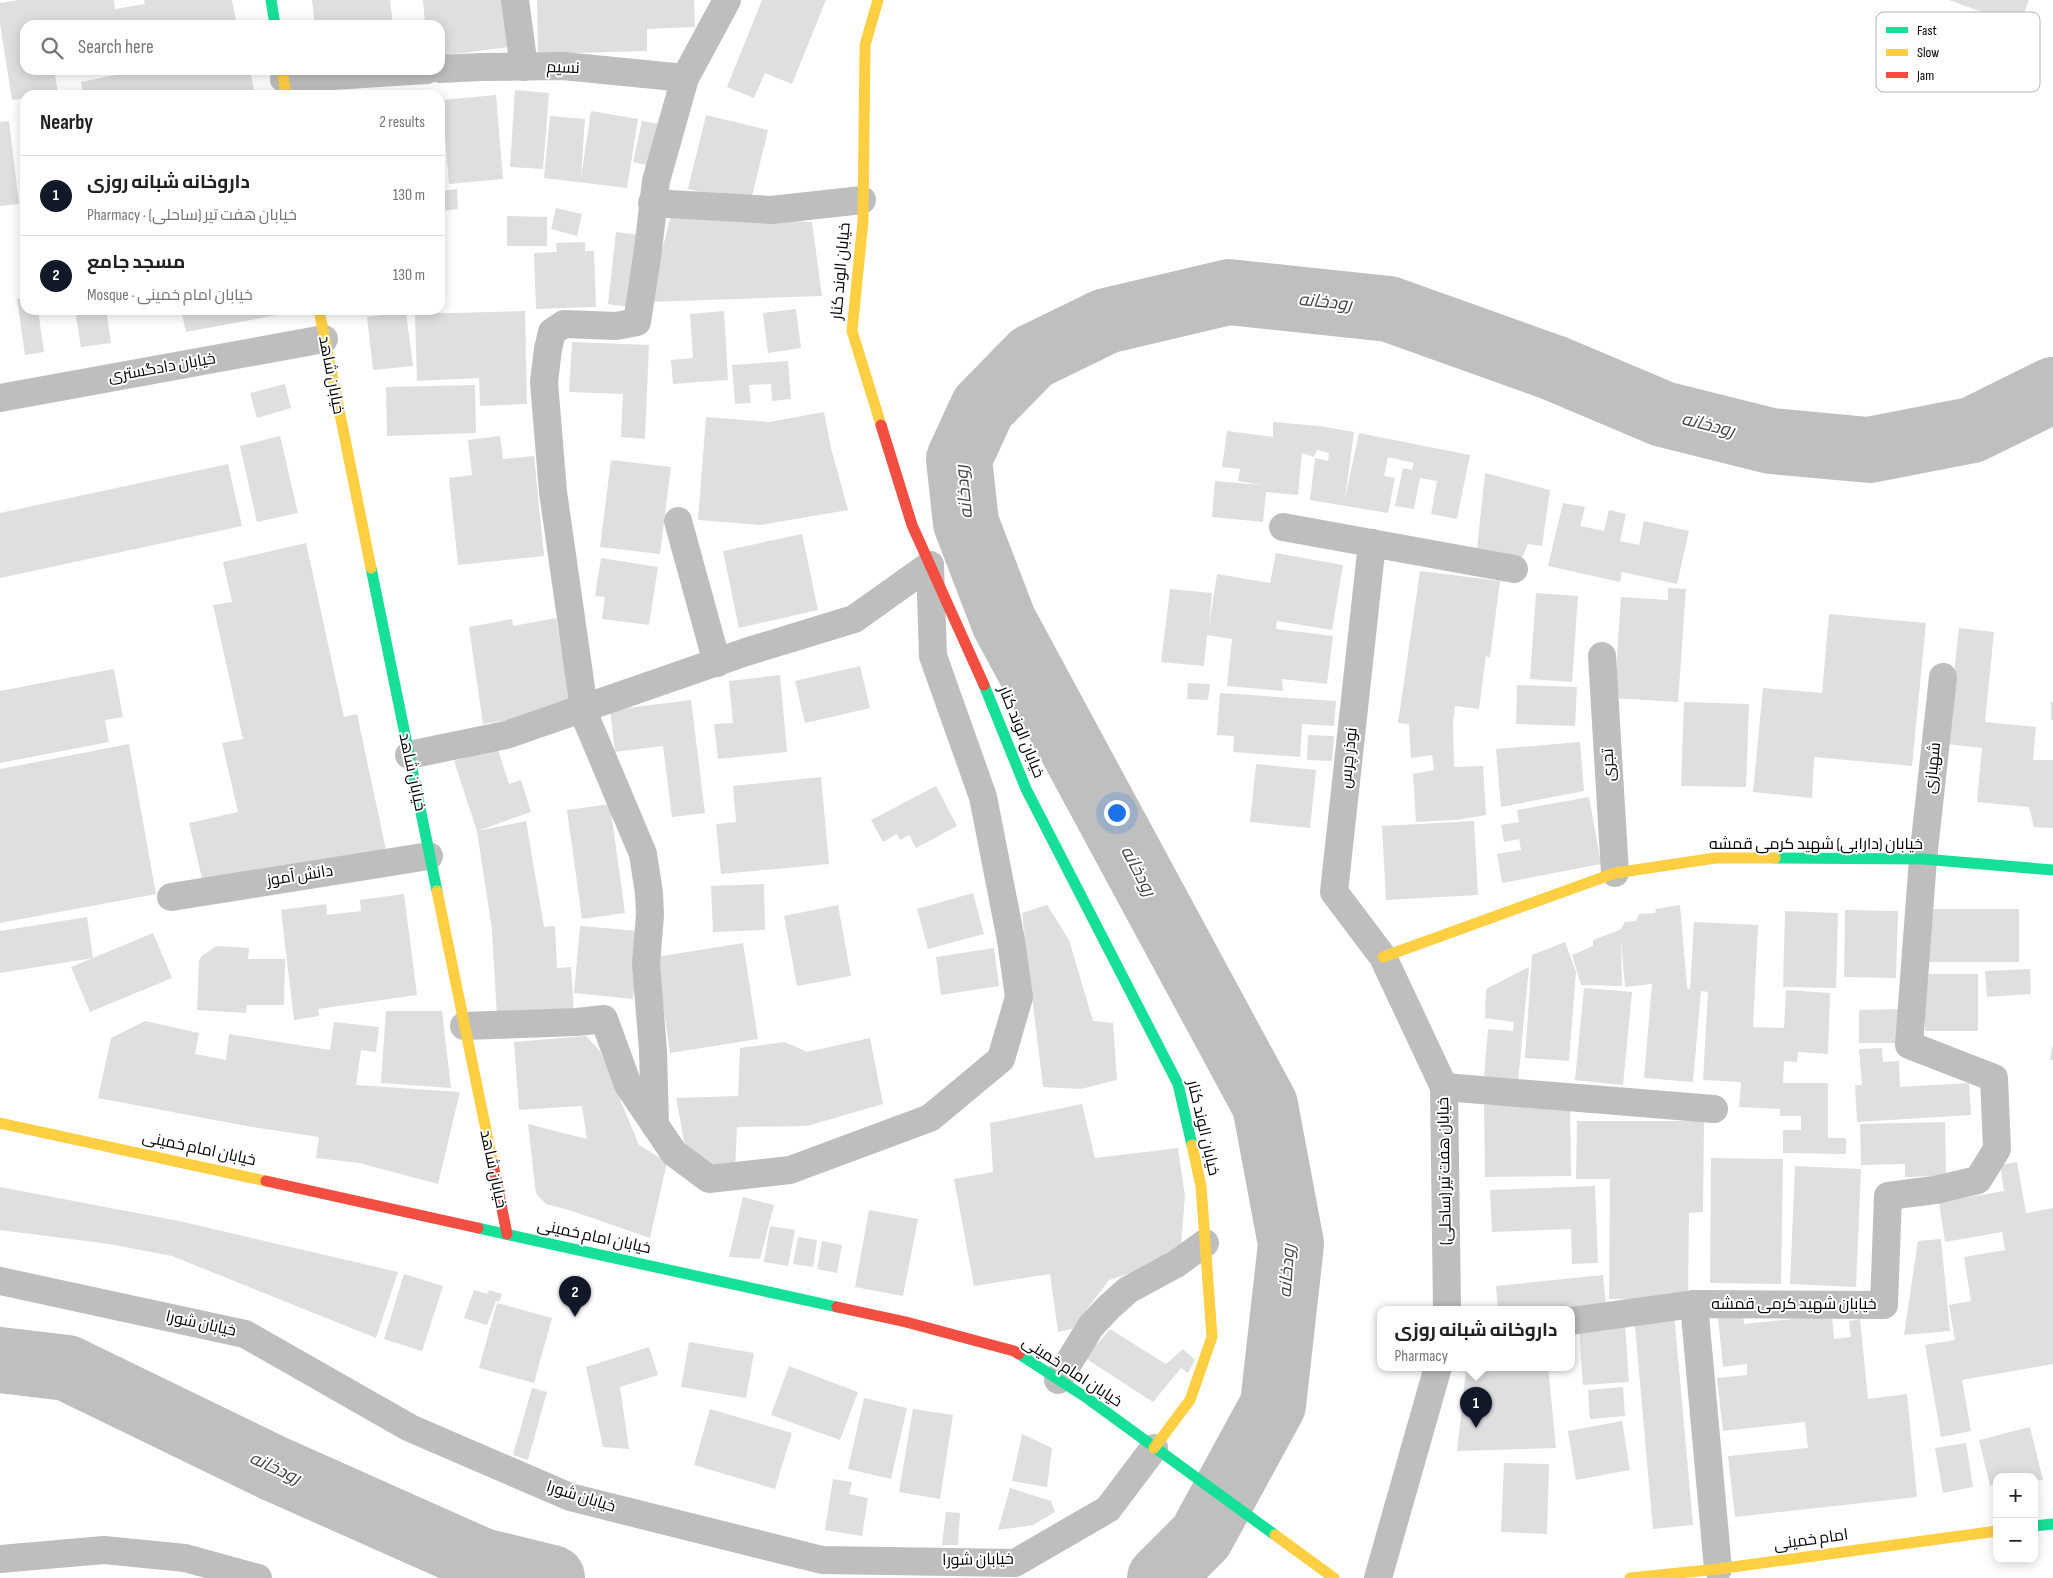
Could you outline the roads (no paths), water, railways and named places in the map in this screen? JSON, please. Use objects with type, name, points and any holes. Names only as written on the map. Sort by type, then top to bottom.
[{"type":"street","points":[[271,0],[274,20]]},
{"type":"street","points":[[515,0],[524,67]]},
{"type":"street","points":[[655,1125],[653,1051],[646,964],[649,894],[643,854],[585,716],[554,492],[544,382],[552,332],[564,324],[616,326],[637,322],[656,181],[686,78],[727,0]]},
{"type":"street","name":"خیابان الوند کنار","points":[[878,0],[864,45],[863,221],[852,331],[912,525],[990,698],[1026,789],[1178,1084],[1201,1186],[1212,1337],[1190,1400],[1154,1448]]},
{"type":"street","name":"نسیم","points":[[445,69],[563,66],[686,78]]},
{"type":"street","points":[[284,81],[362,75]]},
{"type":"street","points":[[652,203],[770,210],[862,200]]},
{"type":"street","name":"خیابان شاهد","points":[[320,315],[506,1234]]},
{"type":"street","name":"خیابان دادگستری","points":[[0,398],[324,339]]},
{"type":"street","points":[[678,521],[717,663]]},
{"type":"street","points":[[1283,527],[1514,569]]},
{"type":"street","name":"نوذر چرس","points":[[1372,543],[1334,892],[1383,957]]},
{"type":"street","points":[[409,754],[506,735],[717,663],[854,619],[930,565]]},
{"type":"street","points":[[464,1026],[604,1020],[628,1085],[674,1153],[709,1179],[790,1170],[930,1118],[1001,1059],[1019,997],[1011,940],[983,797],[933,656],[930,565]]},
{"type":"street","name":"تجری","points":[[1602,656],[1615,873]]},
{"type":"street","name":"شهبازی","points":[[1923,859],[1942,677]]},
{"type":"street","name":"دانش آموز","points":[[172,897],[429,856]]},
{"type":"street","name":"خیابان (دارابی) شهید کرمی قمشه","points":[[1383,957],[1615,873],[1715,858],[1923,859],[2053,870]]},
{"type":"street","name":"خیابان شهید کرمی قمشه","points":[[1575,1320],[1694,1304],[1884,1305],[1888,1196],[1935,1190],[1978,1180],[1997,1149],[1994,1078],[1909,1045],[1923,859]]},
{"type":"street","name":"خیابان هفت تیر (ساحلی)","points":[[1383,957],[1444,1088],[1446,1306]]},
{"type":"street","points":[[1444,1088],[1714,1109]]},
{"type":"street","name":"خیابان امام خمینی","points":[[0,1123],[906,1322],[1014,1351],[1087,1398],[1334,1578]]},
{"type":"street","points":[[1058,1380],[1091,1326],[1109,1307],[1128,1290],[1176,1264],[1205,1243]]},
{"type":"street","name":"خیابان شورا","points":[[0,1281],[245,1334],[410,1428],[570,1496],[822,1560],[1015,1563],[1108,1509],[1154,1448]]},
{"type":"street","points":[[1694,1304],[1718,1569]]},
{"type":"street","points":[[1378,1578],[1437,1371]]},
{"type":"street","points":[[2038,1526],[2053,1524]]},
{"type":"street","name":"امام خمینی","points":[[1630,1578],[1718,1569],[1993,1532]]},
{"type":"street","points":[[0,1559],[104,1550],[185,1558],[258,1578]]},
{"type":"waterway","name":"رودخانه","points":[[1160,1578],[1201,1537],[1273,1405],[1291,1244],[1265,1105],[1004,622],[966,523],[959,459],[983,407],[1032,357],[1106,321],[1229,292],[1389,309],[1554,368],[1663,414],[1771,441],[1869,450],[1972,430],[2053,390]]},
{"type":"waterway","name":"رودخانه","points":[[0,1360],[67,1368],[273,1468],[482,1561],[552,1578]]},
{"type":"place","name":"مسجد جامع","points":[[575,1317]]},
{"type":"place","name":"داروخانه شبانه روزی","points":[[1476,1428]]}]
